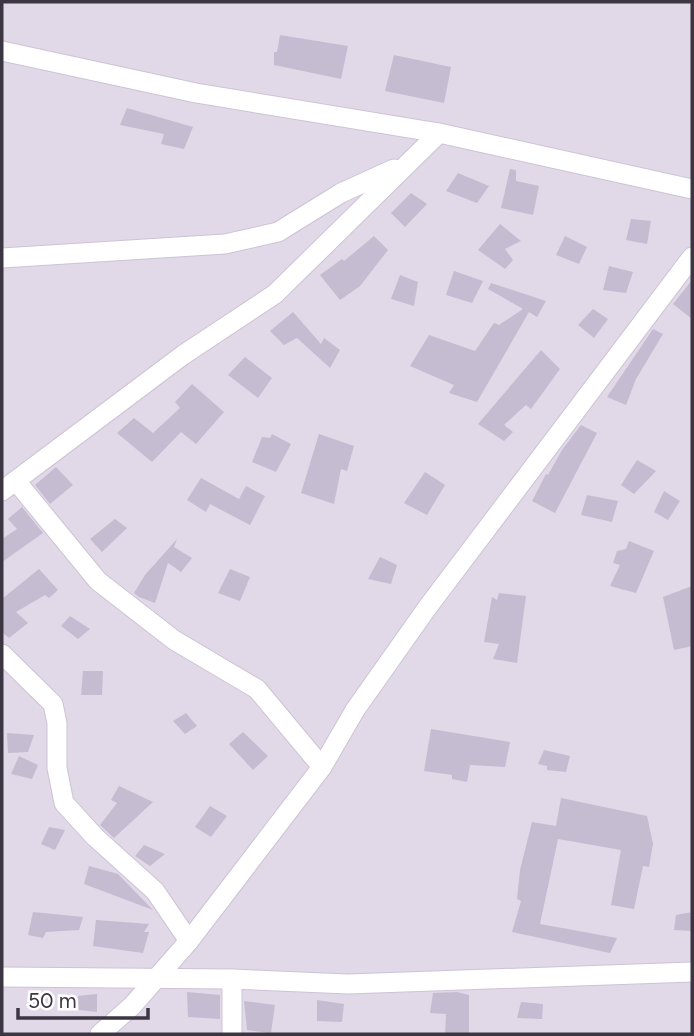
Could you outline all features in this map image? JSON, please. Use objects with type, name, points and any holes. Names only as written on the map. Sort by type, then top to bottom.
[{"type":"street","points":[[2,51],[196,93],[439,134],[692,189]]},
{"type":"street","points":[[322,767],[257,689],[174,640],[98,581],[9,486],[173,362],[275,294],[407,162],[439,134]]},
{"type":"street","points":[[2,258],[187,248],[278,232],[341,193],[407,162]]},
{"type":"street","points":[[100,1034],[132,1006],[189,941],[322,767],[355,710],[427,608],[692,257]]},
{"type":"street","points":[[2,654],[53,704],[57,723],[57,768],[64,803],[95,837],[155,891],[189,941]]},
{"type":"street","points":[[2,977],[232,979],[348,984],[692,972]]},
{"type":"street","points":[[232,979],[232,1034]]},
{"type":"shaded area","points":[[2,2],[692,2],[692,1034],[2,1034]]},
{"type":"building","points":[[280,35],[348,46],[341,79],[274,65],[274,52],[277,52]]},
{"type":"building","points":[[394,55],[451,67],[444,103],[385,91]]},
{"type":"building","points":[[127,108],[193,127],[184,149],[161,144],[164,134],[120,125]]},
{"type":"building","points":[[510,169],[516,170],[516,181],[539,186],[533,215],[501,208]]},
{"type":"building","points":[[458,173],[489,186],[477,203],[446,191]]},
{"type":"building","points":[[411,193],[427,204],[405,227],[391,213]]},
{"type":"building","points":[[631,219],[651,221],[647,244],[626,240]]},
{"type":"building","points":[[500,224],[521,241],[505,249],[513,260],[505,269],[478,250]]},
{"type":"building","points":[[374,236],[388,250],[360,286],[340,300],[320,275],[342,259],[344,261]]},
{"type":"building","points":[[565,236],[587,247],[579,264],[556,255]]},
{"type":"building","points":[[609,266],[633,272],[626,293],[603,290]]},
{"type":"building","points":[[454,271],[483,281],[472,303],[446,295]]},
{"type":"building","points":[[400,275],[418,282],[414,306],[391,299]]},
{"type":"building","points":[[692,280],[692,319],[673,304]]},
{"type":"building","points":[[491,283],[546,301],[537,317],[529,312],[477,402],[449,393],[454,385],[410,366],[429,335],[475,351],[494,323],[499,325],[523,309],[488,289]]},
{"type":"building","points":[[593,309],[608,319],[594,338],[578,325]]},
{"type":"building","points":[[293,312],[321,344],[324,338],[340,350],[330,368],[297,338],[284,345],[270,331]]},
{"type":"building","points":[[653,329],[663,334],[636,379],[626,405],[607,397]]},
{"type":"building","points":[[541,350],[560,369],[531,409],[526,405],[504,425],[513,432],[504,441],[478,424]]},
{"type":"building","points":[[245,357],[272,378],[258,398],[228,375]]},
{"type":"building","points":[[192,384],[224,412],[196,444],[181,432],[152,462],[117,433],[134,418],[153,433],[180,408],[175,402]]},
{"type":"building","points":[[581,425],[597,433],[555,513],[532,501],[546,474],[548,475]]},
{"type":"building","points":[[272,434],[291,444],[276,472],[252,462],[262,437],[270,438]]},
{"type":"building","points":[[319,434],[354,446],[347,471],[341,469],[334,504],[301,493]]},
{"type":"building","points":[[637,460],[656,471],[634,494],[621,485]]},
{"type":"building","points":[[56,467],[73,485],[50,504],[35,485]]},
{"type":"building","points":[[425,472],[445,485],[427,515],[404,503]]},
{"type":"building","points":[[201,478],[239,499],[246,486],[265,496],[250,525],[210,504],[206,512],[187,500]]},
{"type":"building","points":[[664,491],[680,501],[668,520],[654,512]]},
{"type":"building","points":[[587,495],[618,501],[612,522],[581,515]]},
{"type":"building","points":[[22,507],[43,533],[2,562],[2,539],[17,529],[8,519]]},
{"type":"building","points":[[115,519],[127,528],[102,552],[90,539]]},
{"type":"building","points":[[177,539],[174,547],[192,558],[181,572],[168,563],[155,603],[139,597],[134,593],[145,575]]},
{"type":"building","points":[[629,541],[654,551],[636,593],[610,586],[620,565],[613,563],[617,551],[626,549]]},
{"type":"building","points":[[380,557],[397,565],[391,584],[368,579]]},
{"type":"building","points":[[39,569],[58,590],[49,598],[45,595],[16,612],[28,623],[9,638],[2,632],[2,599]]},
{"type":"building","points":[[230,569],[250,577],[240,601],[218,593]]},
{"type":"building","points":[[692,586],[692,646],[674,650],[663,597]]},
{"type":"building","points":[[499,593],[526,596],[517,663],[493,659],[499,644],[484,642],[492,597],[497,600]]},
{"type":"building","points":[[70,616],[90,629],[78,639],[61,626]]},
{"type":"building","points":[[83,671],[103,671],[102,695],[81,695]]},
{"type":"building","points":[[186,713],[197,726],[185,734],[173,721]]},
{"type":"building","points":[[431,729],[510,742],[505,767],[470,765],[467,782],[452,779],[452,775],[424,771]]},
{"type":"building","points":[[243,732],[268,756],[253,770],[229,744]]},
{"type":"building","points":[[7,733],[34,735],[28,752],[8,753]]},
{"type":"building","points":[[544,750],[570,756],[566,772],[547,770],[547,766],[538,764]]},
{"type":"building","points":[[19,756],[38,765],[32,779],[11,774]]},
{"type":"building","points":[[119,786],[153,802],[114,838],[100,825],[117,803],[111,800]]},
{"type":"building","points":[[561,798],[647,816],[653,844],[649,867],[643,866],[634,909],[611,905],[621,850],[558,839],[540,924],[617,938],[610,953],[512,932],[521,901],[517,899],[520,870],[532,822],[556,826]]},
{"type":"building","points":[[210,806],[227,816],[211,837],[195,827]]},
{"type":"building","points":[[49,827],[65,830],[55,850],[41,844]]},
{"type":"building","points":[[144,845],[165,854],[150,866],[135,856]]},
{"type":"building","points":[[89,866],[118,874],[153,910],[84,884]]},
{"type":"building","points":[[33,912],[83,917],[79,930],[46,932],[43,938],[28,935]]},
{"type":"building","points":[[692,912],[692,931],[674,930],[676,915]]},
{"type":"building","points":[[96,920],[149,924],[144,932],[149,932],[143,953],[93,946]]},
{"type":"building","points":[[187,992],[220,995],[220,1019],[188,1017]]},
{"type":"building","points":[[457,992],[469,995],[469,1034],[445,1034],[446,1014],[430,1013],[433,993]]},
{"type":"building","points":[[97,994],[97,1012],[79,1010],[78,996]]},
{"type":"building","points":[[317,1000],[344,1004],[342,1022],[317,1021]]},
{"type":"building","points":[[244,1001],[275,1005],[271,1033],[247,1030]]},
{"type":"building","points":[[521,1002],[543,1004],[542,1019],[517,1018]]}]
